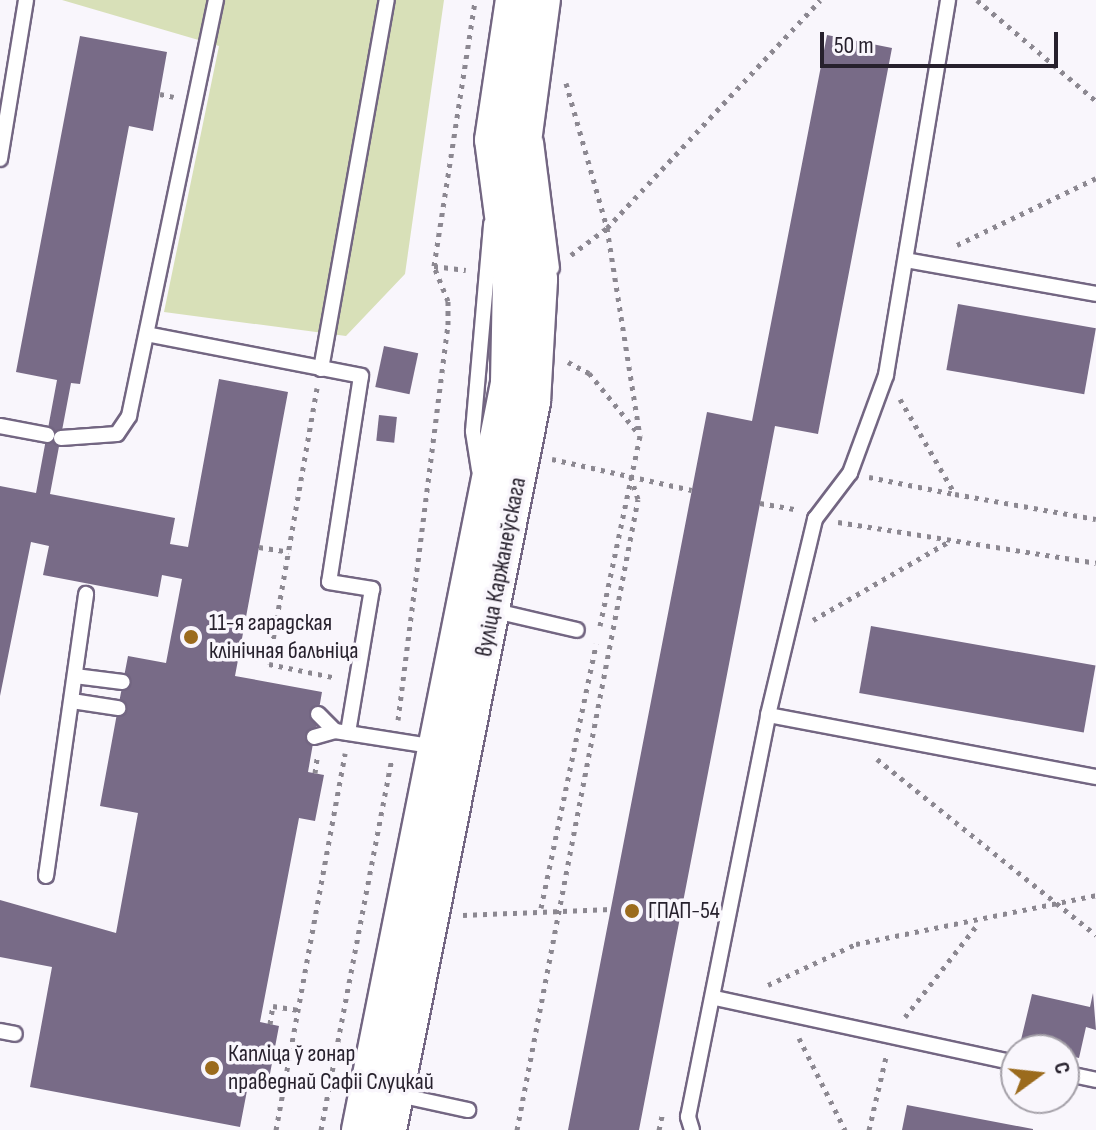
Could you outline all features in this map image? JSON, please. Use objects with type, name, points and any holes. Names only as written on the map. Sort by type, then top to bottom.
[{"type":"street","name":"вуліца Каржанеўскага","points":[[478,606],[484,501],[512,334],[494,196],[492,140],[513,0]]},
{"type":"street","name":"вуліца Каржанеўскага","points":[[359,1130],[381,1092],[478,606],[548,352],[540,279],[519,179],[528,85],[543,0]]},
{"type":"street","name":"вуліца Каржанеўскага","points":[[381,1092],[389,1130]]},
{"type":"lane","points":[[0,159],[26,0]]},
{"type":"lane","points":[[0,426],[54,436],[117,434],[129,416],[151,335],[216,0]]},
{"type":"lane","points":[[321,369],[387,0]]},
{"type":"lane","points":[[692,1130],[688,1117],[715,998],[768,715],[815,519],[850,473],[886,375],[913,262],[948,0]]},
{"type":"lane","points":[[913,262],[1096,294]]},
{"type":"lane","points":[[151,335],[361,376],[329,582],[372,589],[343,735]]},
{"type":"lane","points":[[46,876],[86,594]]},
{"type":"lane","points":[[478,606],[577,630]]},
{"type":"lane","points":[[75,676],[123,682]]},
{"type":"lane","points":[[72,701],[118,708]]},
{"type":"lane","points":[[318,714],[343,735]]},
{"type":"lane","points":[[768,715],[1096,777]]},
{"type":"lane","points":[[314,737],[343,735],[449,748]]},
{"type":"lane","points":[[715,998],[1000,1060]]},
{"type":"lane","points":[[381,1092],[468,1110]]},
{"type":"path","points":[[321,1130],[396,740],[448,325],[448,301],[434,266],[475,0]]},
{"type":"path","points":[[570,255],[607,228],[820,0]]},
{"type":"path","points":[[977,0],[1096,101]]},
{"type":"path","points":[[541,908],[640,436],[607,228],[561,65]]},
{"type":"path","points":[[913,262],[1096,178]]},
{"type":"path","points":[[548,352],[589,373],[640,436]]},
{"type":"path","points":[[886,375],[955,494]]},
{"type":"path","points":[[543,457],[692,490]]},
{"type":"path","points":[[850,473],[1096,519]]},
{"type":"path","points":[[517,1130],[555,907],[638,499],[631,476]]},
{"type":"path","points":[[760,503],[815,519],[1096,563]]},
{"type":"path","points":[[788,634],[950,540]]},
{"type":"path","points":[[259,547],[289,552]]},
{"type":"path","points":[[839,728],[1096,935]]},
{"type":"path","points":[[276,1130],[343,761],[343,735]]},
{"type":"path","points":[[315,773],[318,756],[343,761]]},
{"type":"path","points":[[715,998],[783,981],[856,944],[979,923],[1096,895]]},
{"type":"path","points":[[450,916],[555,907],[611,909]]},
{"type":"path","points":[[869,1130],[890,1036],[979,923]]},
{"type":"path","points":[[270,1024],[273,1006],[299,1010]]},
{"type":"path","points":[[787,1014],[845,1130]]},
{"type":"green space","points":[[62,0],[444,0],[405,274],[346,336],[164,312],[219,46]]},
{"type":"building","points":[[827,35],[892,48],[818,434],[775,426],[639,1130],[568,1130],[707,412],[752,421]]},
{"type":"building","points":[[80,36],[167,52],[153,131],[129,126],[80,384],[71,383],[50,494],[175,518],[170,544],[188,547],[219,379],[288,392],[235,676],[322,692],[308,772],[324,775],[315,821],[299,818],[260,1022],[279,1026],[269,1079],[250,1075],[240,1127],[30,1087],[52,967],[0,957],[0,900],[116,933],[138,813],[100,806],[118,708],[128,656],[166,663],[182,579],[162,575],[158,597],[43,575],[49,546],[31,542],[0,696],[0,486],[36,493],[57,380],[16,372]]},
{"type":"building","points":[[958,304],[1096,328],[1084,394],[946,370]]},
{"type":"building","points":[[384,346],[418,353],[410,394],[375,387]]},
{"type":"building","points":[[379,415],[397,417],[394,443],[376,441]]},
{"type":"building","points":[[871,626],[1096,666],[1084,733],[859,693]]},
{"type":"building","points":[[1093,993],[1096,1030],[1086,1027],[1080,1054],[1080,1034],[1022,1034],[1032,994],[1090,1007]]},
{"type":"building","points":[[907,1105],[1033,1129],[1033,1130],[902,1130]]},
{"type":"place","name":"11-я гарадская клінічная бальніца","points":[[191,637]]},
{"type":"place","name":"ГПАП-54","points":[[632,911]]},
{"type":"place","name":"Капліца ў гонар праведнай Сафіі Слуцкай","points":[[212,1068]]}]
